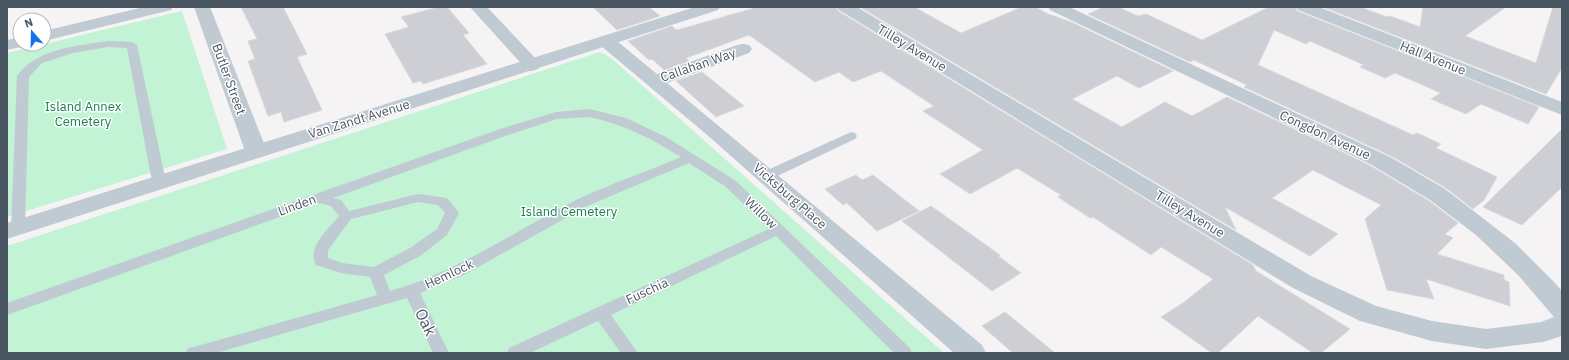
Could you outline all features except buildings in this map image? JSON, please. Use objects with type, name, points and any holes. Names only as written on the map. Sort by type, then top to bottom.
[{"type":"street","points":[[52,34],[165,7]]},
{"type":"street","name":"Butler Street","points":[[202,7],[256,151]]},
{"type":"street","points":[[478,7],[532,65]]},
{"type":"street","name":"Van Zandt Avenue","points":[[13,229],[712,7]]},
{"type":"street","name":"Tilley Avenue","points":[[845,7],[1302,282],[1369,314],[1432,331],[1486,339],[1543,332],[1562,325]]},
{"type":"street","name":"Congdon Avenue","points":[[1056,7],[1336,141],[1371,156],[1412,178],[1449,203],[1497,241],[1526,267],[1552,296],[1562,310]]},
{"type":"street","name":"Hall Avenue","points":[[1304,7],[1562,109]]},
{"type":"street","name":"Vicksburg Place","points":[[606,41],[972,353]]},
{"type":"street","name":"Callahan Way","points":[[654,81],[743,49]]},
{"type":"lane","points":[[13,229],[23,76],[38,61],[71,50],[108,44],[132,45],[159,182]]},
{"type":"lane","name":"Willow","points":[[590,113],[622,121],[662,140],[731,184],[904,353]]},
{"type":"lane","name":"Linden","points":[[7,309],[504,132],[556,116],[590,113]]},
{"type":"lane","points":[[766,176],[851,136]]},
{"type":"lane","name":"Hemlock","points":[[194,353],[385,297],[411,291],[459,270],[582,203],[690,158]]},
{"type":"lane","points":[[317,198],[336,203],[346,216]]},
{"type":"lane","points":[[418,198],[442,200],[452,213],[442,232],[415,252],[376,272],[341,268],[321,261],[321,249],[346,216],[418,198]]},
{"type":"lane","name":"Fuschia","points":[[515,353],[538,348],[601,313],[778,230]]},
{"type":"lane","points":[[376,272],[385,297]]},
{"type":"lane","name":"Oak","points":[[411,291],[441,353]]},
{"type":"lane","points":[[601,313],[630,353]]},
{"type":"green space","name":"Island Annex Cemetery","points":[[182,11],[227,149],[7,217],[7,53],[52,52],[52,42]]},
{"type":"green space","name":"Island Cemetery","points":[[600,52],[611,58],[944,353],[7,353],[7,246]]}]
